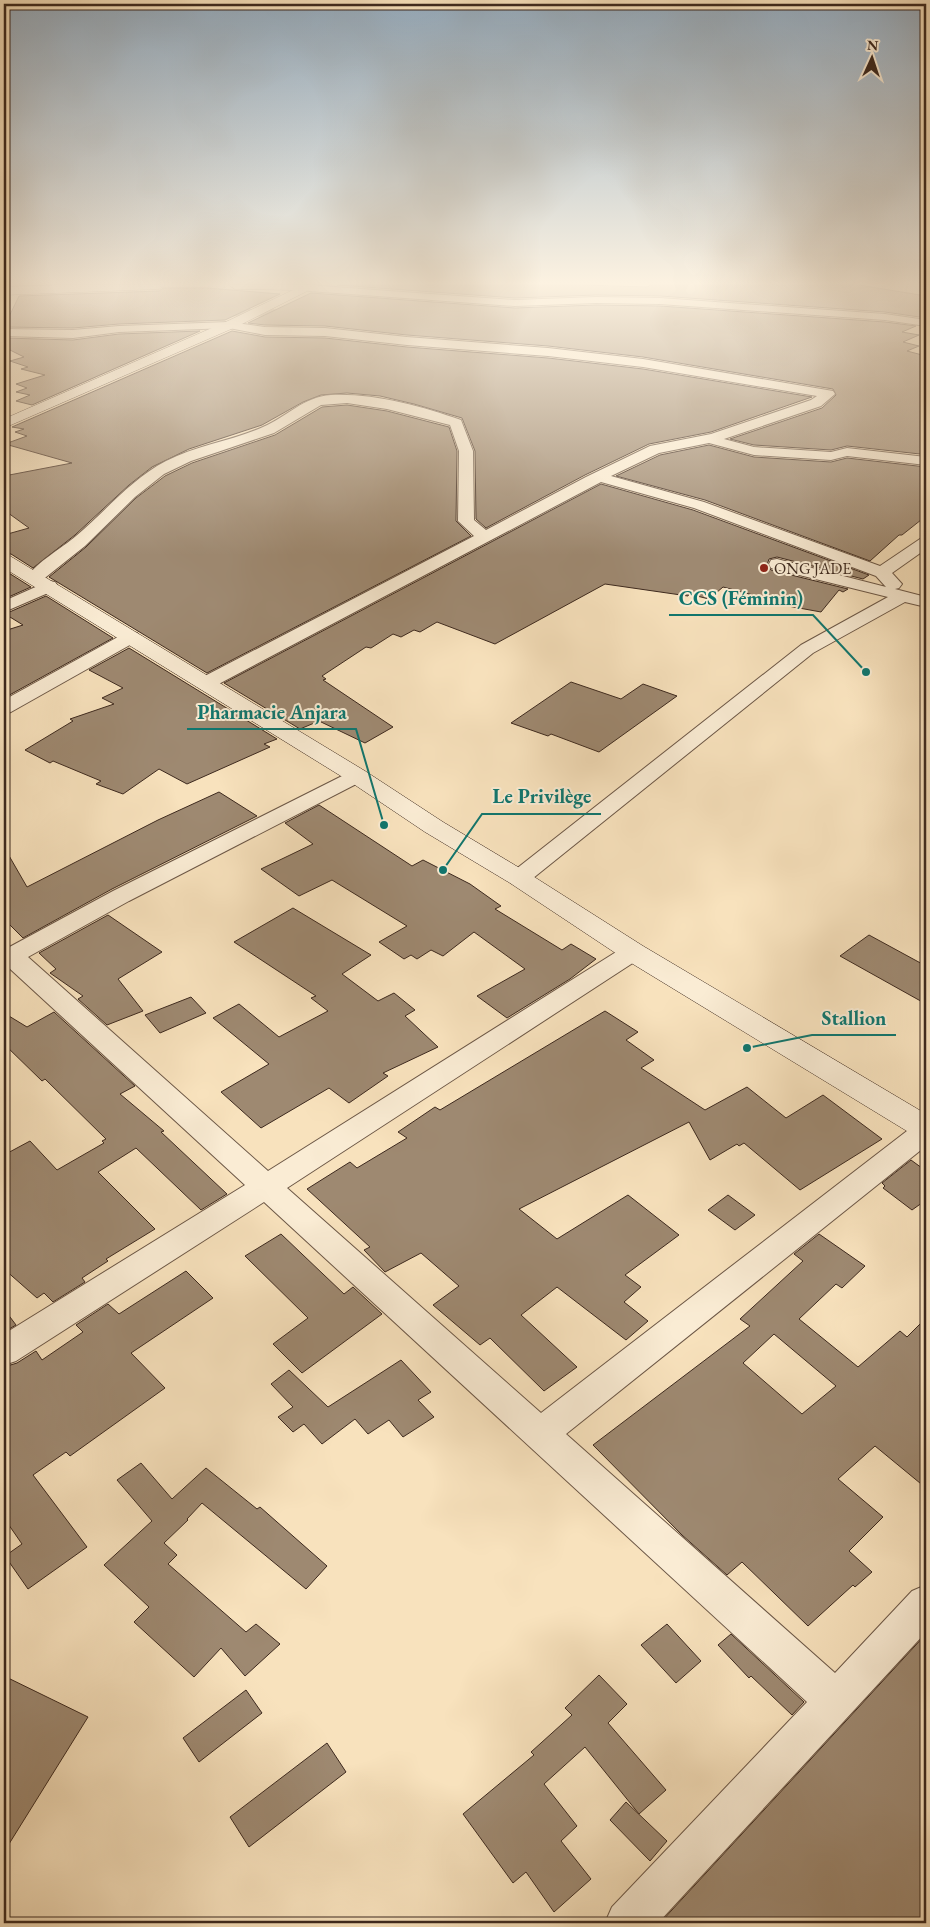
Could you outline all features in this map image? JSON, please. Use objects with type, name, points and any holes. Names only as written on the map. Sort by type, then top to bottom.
[{"type":"main road","points":[[4,424],[116,375]]},
{"type":"main road","points":[[4,560],[357,776],[434,827],[519,878],[633,952],[926,1130]]},
{"type":"street","points":[[206,683],[485,538],[591,480],[656,448],[714,438],[816,403],[828,394],[722,375]]},
{"type":"street","points":[[4,607],[42,582],[84,538],[158,471],[193,454],[268,430],[318,402],[333,399],[347,399],[414,410],[443,417],[456,423],[466,451],[466,521],[485,538]]},
{"type":"street","points":[[714,438],[714,441],[754,451],[831,456],[846,452],[926,461]]},
{"type":"street","points":[[591,480],[601,478],[613,480],[699,505],[882,572],[902,596]]},
{"type":"street","points":[[882,572],[926,542]]},
{"type":"street","points":[[810,547],[769,561],[926,602]]},
{"type":"street","points":[[519,878],[807,649],[902,596]]},
{"type":"street","points":[[4,708],[131,637]]},
{"type":"street","points":[[357,776],[121,896],[8,958],[267,1186],[835,1700]]},
{"type":"street","points":[[4,1351],[267,1186],[633,952]]},
{"type":"street","points":[[540,1434],[926,1130]]},
{"type":"street","points":[[628,1923],[926,1604]]},
{"type":"building","points":[[45,375],[100,375],[32,405],[16,401],[30,395],[16,392],[27,388],[16,384]]},
{"type":"building","points":[[131,375],[679,375],[812,397],[711,432],[649,444],[585,475],[486,528],[476,519],[475,451],[462,418],[380,396],[347,393],[321,395],[303,402],[262,425],[189,449],[152,467],[129,485],[75,535],[33,568],[11,554],[4,553],[4,535],[29,528],[4,510],[4,476],[72,463],[5,444],[27,436],[15,432],[24,429],[12,427]]},
{"type":"building","points":[[749,375],[926,375],[926,449],[920,454],[847,446],[831,450],[754,445],[730,439],[822,408],[836,395],[833,389]]},
{"type":"building","points":[[347,405],[387,411],[449,427],[457,451],[456,521],[471,536],[207,673],[49,577],[86,547],[136,498],[165,476],[192,463],[275,435],[322,407]]},
{"type":"building","points":[[709,445],[754,457],[831,462],[847,458],[926,467],[926,516],[902,535],[899,535],[870,561],[705,500],[616,476],[660,455]]},
{"type":"building","points":[[601,484],[693,510],[869,575],[863,579],[777,557],[769,559],[767,565],[771,570],[848,589],[843,592],[839,590],[821,612],[766,602],[768,599],[723,587],[709,599],[689,594],[688,596],[605,584],[495,644],[437,622],[420,632],[414,630],[401,637],[393,634],[371,648],[366,647],[322,676],[326,679],[323,680],[393,727],[365,743],[319,721],[300,729],[224,683]]},
{"type":"building","points":[[4,570],[31,587],[4,599]]},
{"type":"building","points":[[46,596],[113,638],[4,698],[4,631],[23,625],[5,614]]},
{"type":"building","points":[[129,648],[277,739],[264,744],[270,747],[187,784],[159,769],[123,794],[96,784],[101,781],[53,761],[50,763],[25,750],[73,721],[70,719],[114,704],[102,698],[123,688],[89,670]]},
{"type":"building","points":[[571,682],[621,699],[643,684],[677,696],[599,752],[551,734],[548,736],[511,723]]},
{"type":"building","points":[[219,792],[257,816],[112,889],[23,938],[4,919],[4,847],[27,887],[158,820]]},
{"type":"building","points":[[319,805],[412,866],[423,860],[470,884],[501,906],[495,909],[562,950],[571,944],[596,959],[570,979],[507,1018],[477,996],[525,969],[474,932],[443,956],[431,950],[417,959],[411,955],[404,959],[379,942],[407,926],[332,880],[299,896],[261,869],[313,844],[285,823]]},
{"type":"building","points":[[293,908],[371,955],[342,974],[378,1001],[394,993],[415,1010],[405,1016],[438,1047],[383,1073],[388,1076],[349,1103],[329,1088],[261,1128],[221,1092],[269,1064],[213,1018],[239,1004],[279,1037],[328,1011],[311,998],[316,996],[234,942]]},
{"type":"building","points":[[108,915],[162,952],[118,979],[143,1011],[107,1025],[78,999],[83,996],[50,973],[56,969],[39,953]]},
{"type":"building","points":[[869,935],[926,966],[926,1004],[840,956]]},
{"type":"building","points":[[191,997],[206,1013],[160,1033],[145,1015]]},
{"type":"building","points":[[605,1011],[638,1032],[626,1040],[654,1060],[641,1068],[705,1110],[747,1087],[786,1118],[823,1095],[882,1139],[800,1190],[744,1143],[739,1146],[737,1144],[710,1160],[689,1122],[519,1209],[557,1239],[628,1195],[679,1235],[625,1275],[641,1287],[624,1302],[648,1321],[626,1340],[557,1287],[521,1315],[577,1367],[544,1391],[490,1338],[480,1345],[433,1305],[459,1286],[421,1253],[385,1272],[364,1250],[370,1247],[307,1189],[350,1162],[357,1168],[407,1138],[398,1132],[435,1107],[440,1110]]},
{"type":"building","points":[[54,1012],[135,1086],[120,1094],[164,1131],[161,1132],[227,1194],[201,1210],[136,1148],[98,1172],[155,1229],[106,1259],[108,1261],[82,1278],[85,1282],[53,1302],[44,1293],[37,1298],[4,1269],[4,1155],[30,1141],[57,1170],[104,1143],[102,1141],[106,1139],[45,1079],[42,1081],[4,1044],[4,1013],[27,1027]]},
{"type":"building","points":[[911,1160],[926,1171],[926,1200],[912,1210],[883,1188],[885,1186],[882,1183]]},
{"type":"building","points":[[728,1195],[755,1215],[735,1230],[708,1210]]},
{"type":"building","points":[[281,1234],[344,1294],[353,1287],[382,1314],[302,1373],[273,1344],[308,1318],[245,1256]]},
{"type":"building","points":[[819,1234],[865,1266],[842,1288],[836,1284],[799,1319],[858,1367],[900,1331],[907,1337],[926,1318],[926,1488],[875,1446],[838,1479],[883,1517],[849,1551],[872,1572],[855,1587],[853,1585],[808,1626],[742,1562],[727,1575],[682,1535],[593,1445],[750,1326],[740,1319],[803,1261],[794,1254]],"holes":[[[774,1334],[836,1386],[802,1414],[743,1363]]]},
{"type":"building","points":[[186,1271],[213,1298],[131,1353],[165,1388],[70,1456],[66,1452],[33,1475],[87,1547],[28,1589],[5,1556],[22,1544],[4,1518],[4,1367],[17,1363],[36,1351],[42,1360],[83,1332],[76,1325],[108,1304],[119,1314]]},
{"type":"building","points":[[4,1309],[16,1325],[4,1332]]},
{"type":"building","points":[[401,1360],[431,1392],[418,1400],[434,1417],[403,1437],[389,1420],[368,1434],[355,1419],[322,1444],[304,1424],[293,1432],[278,1417],[293,1407],[271,1384],[289,1370],[328,1407]]},
{"type":"building","points":[[141,1463],[172,1499],[206,1468],[257,1509],[260,1507],[327,1566],[306,1589],[202,1503],[188,1520],[164,1543],[177,1555],[168,1564],[246,1632],[256,1624],[280,1644],[245,1676],[221,1648],[194,1677],[134,1622],[149,1607],[104,1565],[152,1521],[117,1480]]},
{"type":"building","points":[[667,1624],[701,1661],[676,1683],[641,1645]]},
{"type":"building","points":[[731,1634],[804,1702],[792,1715],[751,1676],[749,1678],[718,1645]]},
{"type":"building","points":[[926,1634],[926,1923],[660,1923]]},
{"type":"building","points":[[599,1675],[627,1704],[608,1723],[666,1790],[639,1814],[585,1747],[544,1784],[577,1826],[561,1841],[591,1879],[554,1912],[526,1872],[513,1883],[463,1814],[534,1755],[531,1752],[572,1715],[565,1708]]},
{"type":"building","points":[[4,1676],[88,1717],[4,1852]]},
{"type":"building","points":[[246,1690],[262,1713],[199,1762],[183,1738]]},
{"type":"building","points":[[327,1743],[346,1772],[249,1847],[230,1817]]},
{"type":"building","points":[[626,1802],[667,1841],[650,1861],[610,1820]]},
{"type":"place","name":"ONG JADE","points":[[764,568]]},
{"type":"place","name":"CCS (Féminin)","points":[[866,672]]},
{"type":"place","name":"Pharmacie Anjara","points":[[384,825]]},
{"type":"place","name":"Le Privilège","points":[[443,870]]},
{"type":"place","name":"Stallion","points":[[747,1048]]}]
